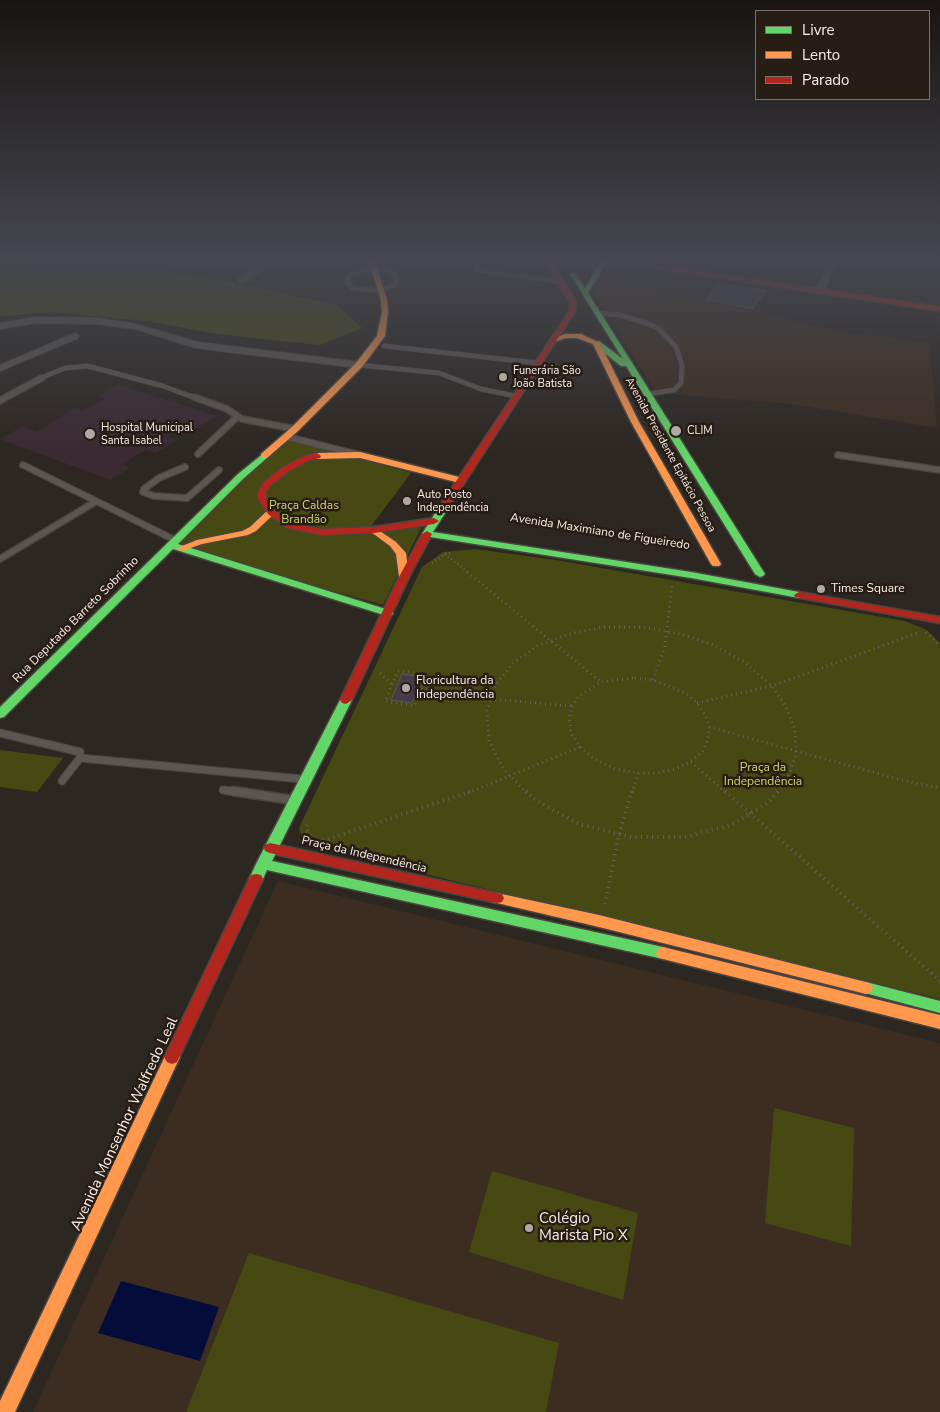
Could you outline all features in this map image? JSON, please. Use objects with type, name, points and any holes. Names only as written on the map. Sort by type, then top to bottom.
[{"type":"main road","points":[[176,545],[245,473],[290,435],[380,346],[383,324]]},
{"type":"main road","points":[[270,848],[363,666],[404,578],[428,534],[439,522],[460,480],[564,324]]},
{"type":"main road","name":"Avenida Presidente Epitácio Pessoa","points":[[605,324],[765,575],[743,570]]},
{"type":"main road","points":[[554,340],[565,336],[578,336],[596,343],[635,372]]},
{"type":"main road","name":"Avenida Presidente Epitácio Pessoa","points":[[596,343],[635,422],[721,565]]},
{"type":"main road","points":[[290,435],[298,450],[295,457],[267,484],[262,492],[262,499],[271,512],[290,526],[321,532],[374,530],[439,522]]},
{"type":"main road","points":[[245,473],[264,469],[281,472],[314,456],[360,455],[460,480]]},
{"type":"main road","points":[[245,473],[250,483],[267,484]]},
{"type":"main road","points":[[176,545],[245,533],[253,529],[271,512]]},
{"type":"main road","points":[[374,530],[393,544],[401,553],[404,578]]},
{"type":"main road","points":[[428,534],[691,575],[940,620]]},
{"type":"main road","points":[[176,545],[388,613]]},
{"type":"main road","name":"Rua Deputado Barreto Sobrinho","points":[[0,714],[176,545]]},
{"type":"main road","name":"Avenida Maximiano de Figueiredo","points":[[699,562],[721,565]]},
{"type":"main road","name":"Avenida Monsenhor Walfredo Leal","points":[[5,1412],[10,1379],[270,848]]},
{"type":"main road","name":"Praça da Independência","points":[[270,848],[599,921],[940,1007]]},
{"type":"main road","points":[[263,864],[596,937],[940,1022]]},
{"type":"street","points":[[0,326],[13,324]]},
{"type":"street","points":[[116,324],[136,327],[196,345],[359,365]]},
{"type":"street","points":[[0,368],[75,336]]},
{"type":"street","points":[[0,401],[41,378]]},
{"type":"street","points":[[290,435],[360,455]]},
{"type":"lane","points":[[648,394],[674,390],[681,383],[682,366],[676,347],[659,328],[649,324]]},
{"type":"lane","points":[[380,346],[538,363]]},
{"type":"lane","points":[[359,365],[439,373],[481,389],[515,396]]},
{"type":"lane","points":[[41,378],[65,368],[88,366],[163,386],[227,409],[252,422],[290,435]]},
{"type":"lane","points":[[198,454],[238,416]]},
{"type":"lane","points":[[838,454],[940,470]]},
{"type":"lane","points":[[23,465],[176,545]]},
{"type":"lane","points":[[185,467],[159,478],[144,489],[143,492],[154,496],[187,498],[219,470]]},
{"type":"lane","points":[[0,559],[95,502]]},
{"type":"lane","points":[[0,733],[80,752],[80,758],[62,781]]},
{"type":"lane","points":[[80,758],[305,780]]},
{"type":"lane","points":[[223,790],[295,800]]},
{"type":"path","points":[[426,568],[444,553],[454,553]]},
{"type":"path","points":[[444,553],[601,682]]},
{"type":"path","points":[[653,680],[665,646],[673,580]]},
{"type":"path","points":[[604,627],[642,627],[667,632],[680,634],[714,645],[744,662],[772,686],[785,705],[795,729],[796,755],[787,780],[768,803],[732,825],[684,837],[619,834],[579,824],[535,800],[504,770],[489,740],[487,711],[496,684],[514,662],[539,645],[569,634],[604,627]]},
{"type":"path","points":[[915,627],[926,630],[940,646]]},
{"type":"path","points":[[696,703],[772,686],[926,630]]},
{"type":"path","points":[[373,679],[377,671],[392,684]]},
{"type":"path","points":[[398,671],[426,675],[414,706],[385,701],[392,684],[398,671]]},
{"type":"path","points":[[635,678],[653,680],[685,693],[705,715],[709,728],[708,740],[702,752],[690,762],[675,769],[658,773],[638,773],[609,766],[595,759],[580,747],[571,733],[569,719],[572,706],[579,696],[601,682],[635,678]]},
{"type":"path","points":[[421,689],[491,699],[572,706]]},
{"type":"path","points":[[709,728],[905,781],[940,788]]},
{"type":"path","points":[[318,843],[484,787],[580,747]]},
{"type":"path","points":[[690,762],[940,981]]},
{"type":"path","points":[[599,921],[603,913],[619,834],[638,773]]},
{"type":"path","points":[[310,819],[306,828],[309,838],[328,846]]},
{"type":"shaded area","points":[[612,324],[807,324],[841,332],[929,342],[937,428],[792,404],[656,393]]},
{"type":"shaded area","name":"Hospital Municipal Santa Isabel","points":[[119,385],[217,416],[195,429],[185,426],[168,437],[177,440],[156,453],[145,450],[122,464],[130,468],[110,480],[0,439],[22,427],[37,432],[75,408],[83,410],[105,399],[99,396]]},
{"type":"shaded area","name":"Colégio Marista Pio X","points":[[278,881],[940,1043],[940,1412],[33,1412]]},
{"type":"shaded area","points":[[121,1281],[219,1307],[200,1361],[98,1333]]},
{"type":"green space","points":[[162,324],[358,324],[362,328],[320,345],[217,334]]},
{"type":"green space","name":"Praça Caldas Brandão","points":[[286,438],[411,473],[372,525],[421,528],[383,605],[171,545]]},
{"type":"green space","name":"Praça da Independência","points":[[475,549],[556,560],[905,621],[927,630],[940,643],[940,999],[318,848],[303,841],[299,828],[422,567],[443,552]]},
{"type":"green space","points":[[0,750],[63,758],[37,792],[0,787]]},
{"type":"green space","points":[[774,1108],[854,1128],[851,1246],[765,1223]]},
{"type":"green space","points":[[492,1171],[638,1213],[623,1300],[469,1252]]},
{"type":"green space","points":[[249,1253],[559,1343],[546,1412],[186,1412]]},
{"type":"building","points":[[402,674],[422,677],[412,703],[391,700]]},
{"type":"traffic: fast","points":[[604,324],[760,574]]},
{"type":"traffic: fast","points":[[596,343],[624,364]]},
{"type":"traffic: fast","points":[[0,714],[241,476],[264,456]]},
{"type":"traffic: fast","points":[[442,510],[427,534],[691,575],[799,595]]},
{"type":"traffic: fast","points":[[171,545],[388,613]]},
{"type":"traffic: fast","points":[[256,879],[346,700]]},
{"type":"traffic: fast","points":[[263,864],[663,953]]},
{"type":"traffic: fast","points":[[866,988],[940,1007]]},
{"type":"traffic: slow","points":[[264,456],[295,429],[359,365],[381,336],[383,324]]},
{"type":"traffic: slow","points":[[554,340],[565,336],[578,336],[596,343],[635,422],[716,564]]},
{"type":"traffic: slow","points":[[317,456],[360,455],[460,480]]},
{"type":"traffic: slow","points":[[182,548],[200,542],[245,533],[253,529],[271,512]]},
{"type":"traffic: slow","points":[[374,530],[393,544],[401,553],[404,577]]},
{"type":"traffic: slow","points":[[497,898],[599,921],[866,988]]},
{"type":"traffic: slow","points":[[663,953],[940,1022]]},
{"type":"traffic: slow","points":[[5,1412],[172,1057]]},
{"type":"traffic: jam","points":[[442,510],[564,324]]},
{"type":"traffic: jam","points":[[317,456],[307,458],[286,469],[267,484],[262,492],[262,499],[271,512],[290,526],[321,532],[374,530],[434,521]]},
{"type":"traffic: jam","points":[[346,700],[404,577],[427,534]]},
{"type":"traffic: jam","points":[[799,595],[940,620]]},
{"type":"traffic: jam","points":[[270,848],[497,898]]},
{"type":"traffic: jam","points":[[172,1057],[256,879]]},
{"type":"place","name":"Funerária São João Batista","points":[[503,377]]},
{"type":"place","name":"CLIM","points":[[676,431]]},
{"type":"place","name":"Hospital Municipal Santa Isabel","points":[[90,434]]},
{"type":"place","name":"Auto Posto Independência","points":[[407,501]]},
{"type":"place","name":"Times Square","points":[[821,589]]},
{"type":"place","name":"Floricultura da Independência","points":[[406,688]]},
{"type":"place","name":"Colégio Marista Pio X","points":[[529,1228]]}]
